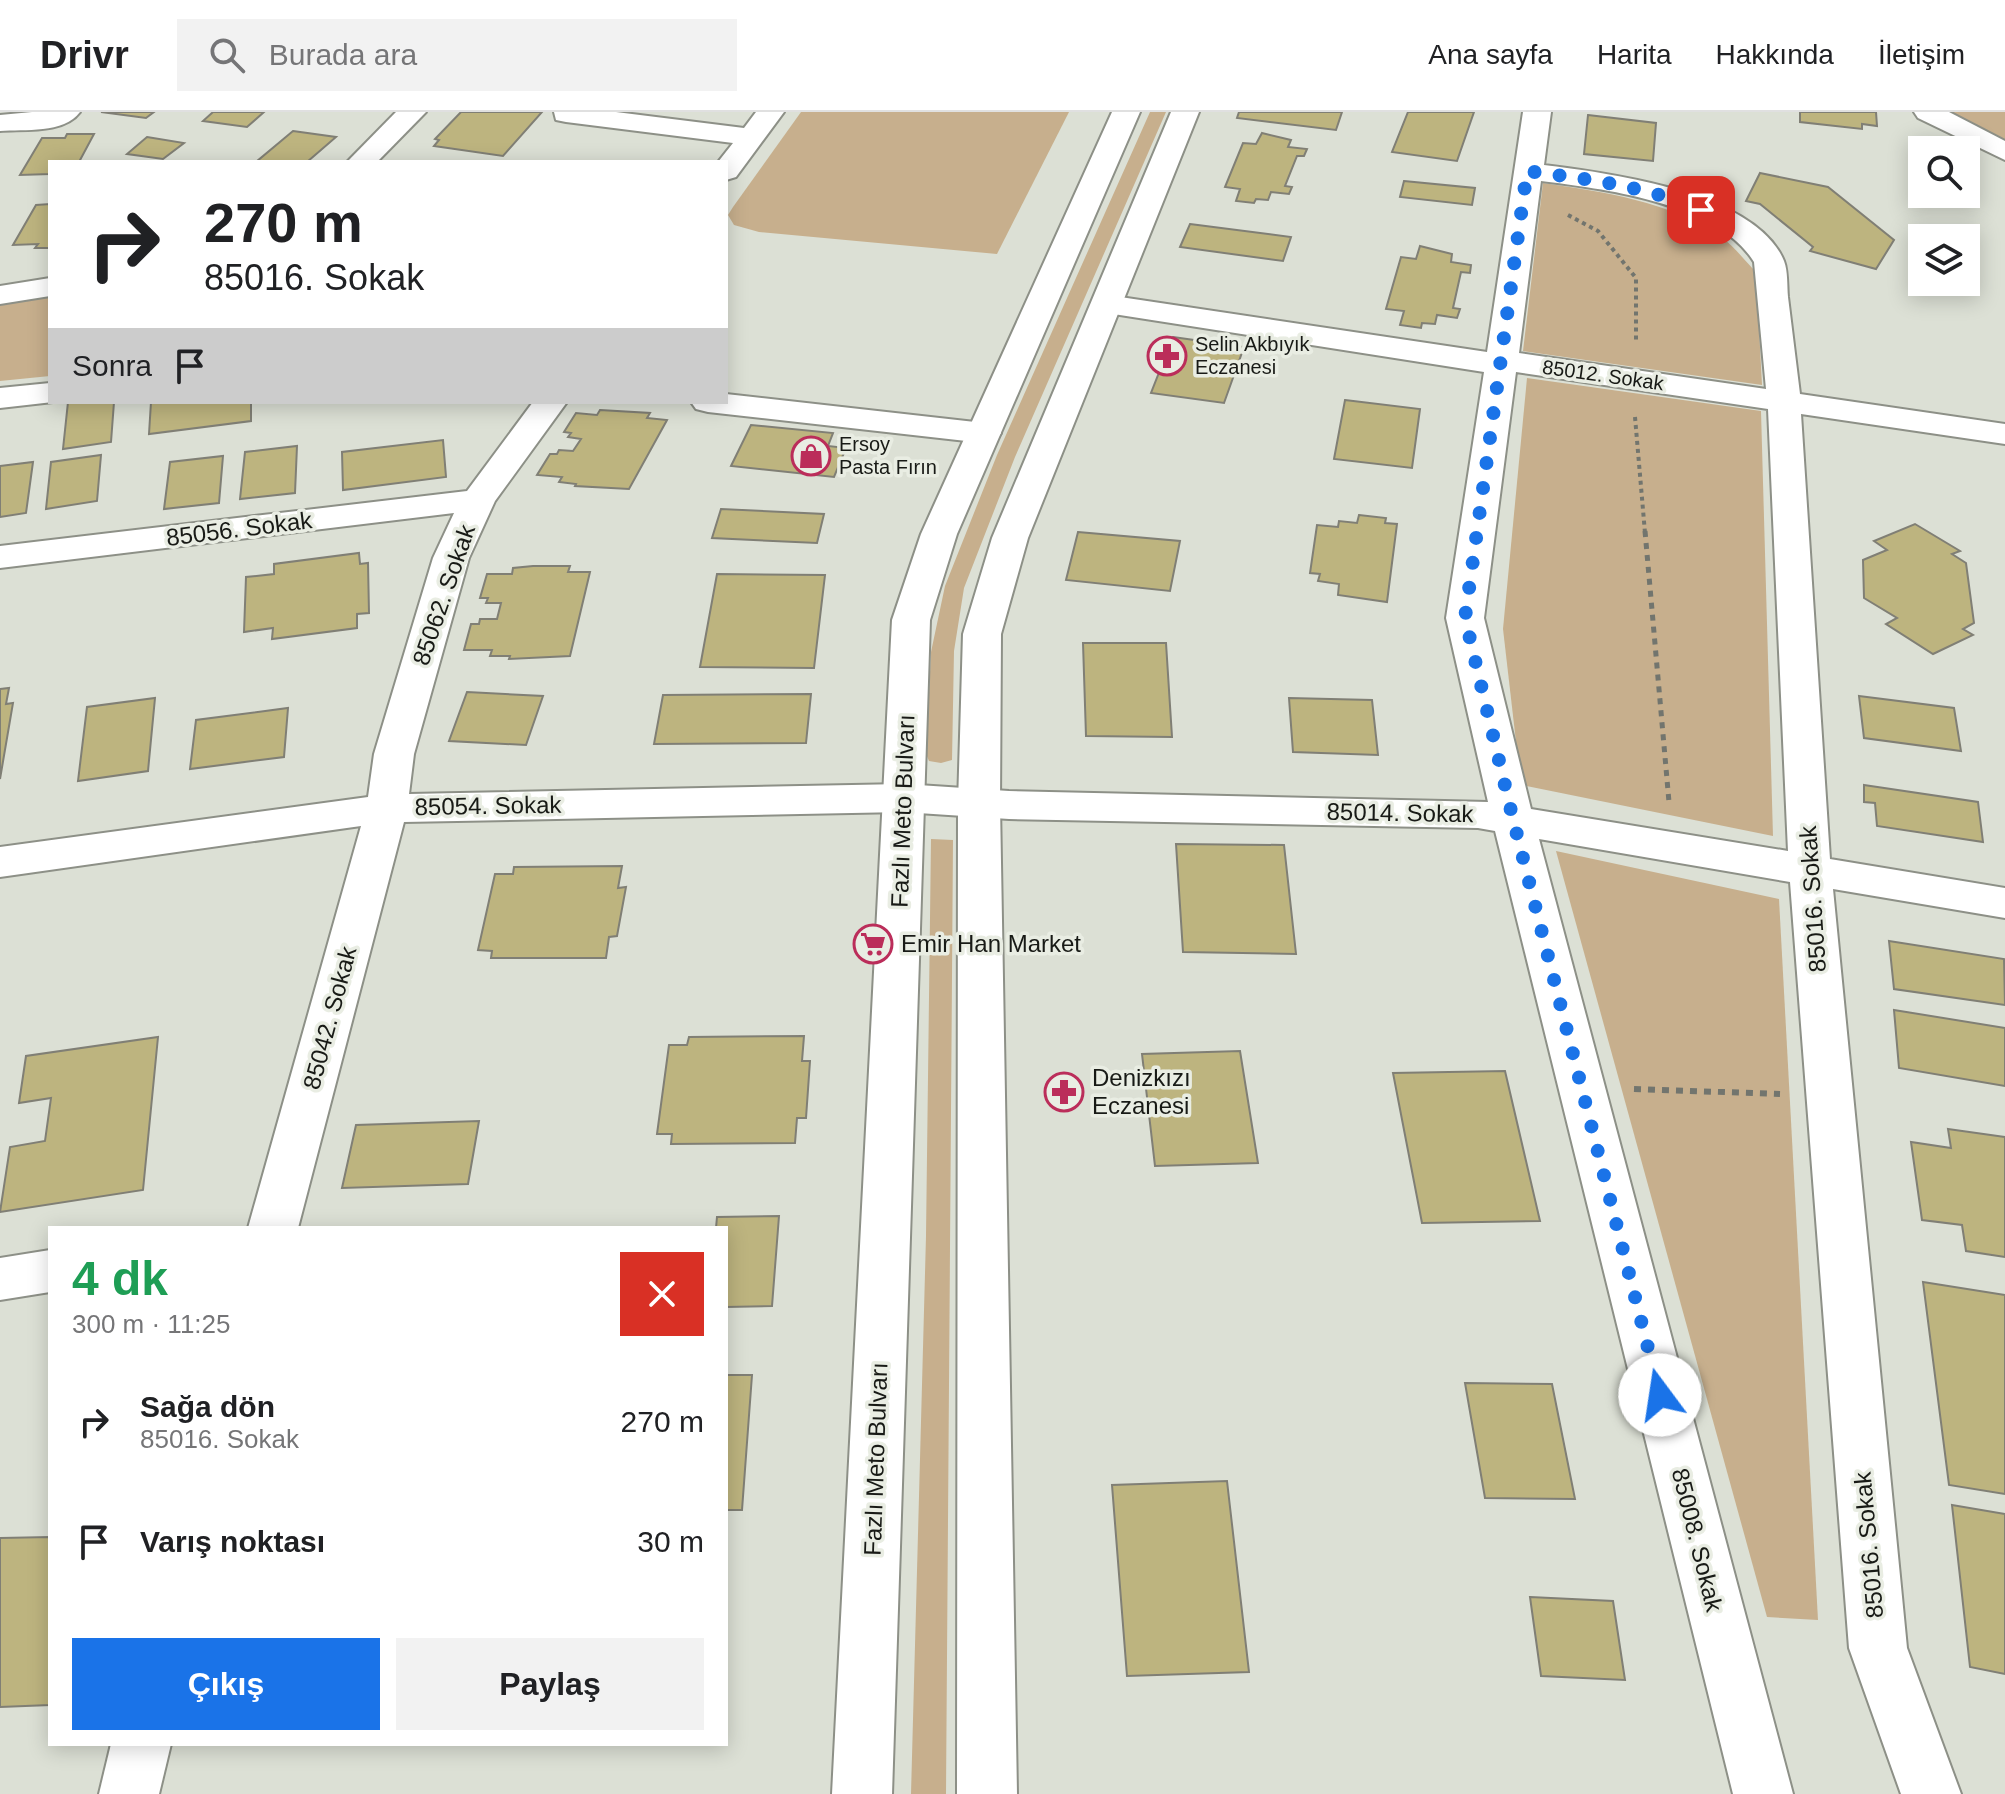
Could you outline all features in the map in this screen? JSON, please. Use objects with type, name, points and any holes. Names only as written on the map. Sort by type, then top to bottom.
[{"type":"street","points":[[0,123],[58,118],[66,112]]},
{"type":"street","points":[[363,160],[412,112]]},
{"type":"street","points":[[568,112],[566,114],[751,137]]},
{"type":"street","points":[[728,168],[770,112]]},
{"type":"street","name":"Fazlı Meto Bulvarı","points":[[862,1794],[911,620],[939,534],[1126,112]]},
{"type":"street","points":[[987,1794],[979,804],[982,634],[1010,538],[1185,112]]},
{"type":"street","name":"85008. Sokak","points":[[1537,112],[1465,618],[1513,819],[1763,1794]]},
{"type":"street","points":[[1928,112],[2005,152]]},
{"type":"street","name":"85016. Sokak","points":[[1527,171],[1615,182],[1674,198],[1728,221],[1756,241],[1769,262],[1784,402],[1810,870],[1878,1648],[1931,1794]]},
{"type":"street","points":[[0,295],[48,287]]},
{"type":"street","name":"85012. Sokak","points":[[1107,304],[1480,363],[1500,360],[2005,434]]},
{"type":"street","points":[[0,398],[48,393]]},
{"type":"street","name":"85062. Sokak","points":[[387,808],[394,754],[451,558],[478,500],[549,404]]},
{"type":"street","points":[[726,404],[984,433]]},
{"type":"street","name":"85056. Sokak","points":[[0,557],[478,500]]},
{"type":"street","name":"85054. Sokak","points":[[0,862],[387,808],[903,798],[979,804]]},
{"type":"street","name":"85014. Sokak","points":[[979,804],[1478,814],[2005,903]]},
{"type":"street","name":"85042. Sokak","points":[[274,1226],[387,808]]},
{"type":"street","points":[[0,1279],[48,1271]]},
{"type":"street","points":[[129,1794],[141,1746]]},
{"type":"path","points":[[1564,213],[1598,231],[1636,278],[1636,352]]},
{"type":"path","points":[[1635,409],[1670,815]]},
{"type":"path","points":[[1621,1088],[1789,1094]]},
{"type":"shaded area","points":[[801,112],[1069,112],[997,254],[759,232],[734,225],[728,215]]},
{"type":"shaded area","points":[[1150,112],[1166,112],[1015,457],[964,588],[954,651],[952,760],[941,763],[929,761],[926,754],[931,652],[945,586],[997,455]]},
{"type":"shaded area","points":[[1946,112],[2005,112],[2005,141]]},
{"type":"shaded area","points":[[1543,183],[1658,206],[1701,225],[1730,245],[1756,272],[1762,385],[1523,351]]},
{"type":"shaded area","points":[[48,295],[48,376],[0,381],[0,303]]},
{"type":"shaded area","points":[[1527,378],[1761,411],[1773,836],[1521,785],[1503,629]]},
{"type":"shaded area","points":[[931,839],[953,840],[946,1794],[911,1794],[926,1236]]},
{"type":"shaded area","points":[[1556,851],[1779,899],[1818,1620],[1767,1617]]},
{"type":"building","points":[[101,112],[154,112],[146,118]]},
{"type":"building","points":[[213,112],[264,112],[247,127],[203,121]]},
{"type":"building","points":[[461,112],[542,112],[503,156],[434,146],[439,140],[435,139]]},
{"type":"building","points":[[1239,112],[1342,112],[1336,130],[1237,118]]},
{"type":"building","points":[[1408,112],[1474,112],[1457,161],[1392,152]]},
{"type":"building","points":[[1800,112],[1876,112],[1877,126],[1862,124],[1862,129],[1800,122]]},
{"type":"building","points":[[1588,115],[1656,123],[1653,161],[1584,154]]},
{"type":"building","points":[[293,131],[336,137],[309,160],[258,160]]},
{"type":"building","points":[[1262,133],[1291,140],[1288,147],[1307,149],[1304,156],[1297,156],[1285,186],[1292,187],[1289,194],[1271,192],[1268,200],[1256,199],[1254,203],[1236,201],[1240,189],[1225,187],[1243,143],[1256,144]]},
{"type":"building","points":[[67,134],[94,134],[80,160],[48,160],[48,174],[20,175],[42,138],[65,138]]},
{"type":"building","points":[[147,137],[184,143],[163,159],[127,154]]},
{"type":"building","points":[[1760,173],[1828,187],[1894,240],[1876,269],[1810,251],[1813,247],[1760,204],[1746,201]]},
{"type":"building","points":[[1404,181],[1475,188],[1472,205],[1400,197]]},
{"type":"building","points":[[48,204],[48,248],[35,248],[38,244],[13,245],[36,205]]},
{"type":"building","points":[[1190,224],[1291,237],[1283,261],[1180,247]]},
{"type":"building","points":[[1420,246],[1452,254],[1451,262],[1471,265],[1470,273],[1461,272],[1453,308],[1460,309],[1457,318],[1437,315],[1435,324],[1422,323],[1421,328],[1400,325],[1404,311],[1386,309],[1401,257],[1416,259]]},
{"type":"building","points":[[1173,337],[1244,347],[1224,403],[1151,393]]},
{"type":"building","points":[[1345,400],[1420,409],[1412,468],[1334,459]]},
{"type":"building","points":[[68,404],[114,404],[111,442],[63,449]]},
{"type":"building","points":[[151,404],[251,404],[251,421],[149,434]]},
{"type":"building","points":[[600,410],[650,413],[647,418],[667,420],[629,489],[575,486],[559,482],[562,477],[537,475],[550,454],[557,454],[559,450],[573,451],[581,439],[568,437],[571,433],[564,432],[576,413],[597,415]]},
{"type":"building","points":[[751,425],[833,433],[828,446],[846,448],[834,477],[731,466]]},
{"type":"building","points":[[443,440],[446,477],[343,490],[342,452]]},
{"type":"building","points":[[297,446],[295,493],[240,499],[245,452]]},
{"type":"building","points":[[101,455],[97,501],[46,509],[51,462]]},
{"type":"building","points":[[223,456],[219,503],[164,509],[170,462]]},
{"type":"building","points":[[33,462],[26,513],[0,517],[0,466]]},
{"type":"building","points":[[721,509],[824,514],[817,543],[712,538]]},
{"type":"building","points":[[1359,515],[1386,518],[1385,523],[1397,524],[1387,602],[1338,595],[1339,584],[1318,581],[1320,574],[1310,573],[1317,525],[1338,527],[1339,521],[1357,523]]},
{"type":"building","points":[[1915,524],[1960,551],[1952,554],[1966,563],[1974,623],[1963,629],[1973,635],[1933,654],[1886,624],[1897,618],[1864,598],[1863,560],[1887,550],[1874,541]]},
{"type":"building","points":[[1078,532],[1180,541],[1170,591],[1066,580]]},
{"type":"building","points":[[359,553],[360,564],[368,563],[369,613],[357,614],[357,628],[272,639],[273,628],[244,632],[246,577],[274,574],[274,564]]},
{"type":"building","points":[[570,566],[568,572],[590,572],[570,656],[509,659],[510,656],[490,656],[492,650],[464,650],[471,624],[479,624],[480,619],[497,619],[501,603],[486,603],[488,598],[480,598],[487,574],[512,574],[513,568]]},
{"type":"building","points":[[717,574],[825,575],[814,668],[700,667]]},
{"type":"building","points":[[1083,643],[1166,643],[1172,737],[1086,736]]},
{"type":"building","points":[[9,688],[6,704],[13,703],[0,779],[0,689]]},
{"type":"building","points":[[467,692],[543,696],[526,745],[449,741]]},
{"type":"building","points":[[811,694],[806,743],[654,744],[663,695]]},
{"type":"building","points":[[1859,696],[1954,708],[1961,751],[1864,738]]},
{"type":"building","points":[[155,698],[148,771],[78,781],[87,707]]},
{"type":"building","points":[[1289,698],[1372,700],[1378,755],[1293,752]]},
{"type":"building","points":[[288,708],[284,757],[190,769],[196,720]]},
{"type":"building","points":[[1864,785],[1978,802],[1983,842],[1877,826],[1875,803],[1864,802]]},
{"type":"building","points":[[1176,844],[1284,845],[1296,954],[1183,952]]},
{"type":"building","points":[[622,866],[618,888],[626,887],[617,936],[609,937],[606,958],[491,958],[492,951],[478,950],[495,874],[513,874],[514,867]]},
{"type":"building","points":[[1889,941],[2004,959],[2005,1005],[1894,989]]},
{"type":"building","points":[[1894,1010],[2005,1028],[2005,1086],[1899,1068]]},
{"type":"building","points":[[804,1036],[802,1061],[810,1061],[806,1118],[797,1118],[795,1143],[671,1144],[672,1134],[657,1134],[669,1045],[687,1045],[689,1037]]},
{"type":"building","points":[[158,1037],[143,1190],[0,1212],[10,1147],[45,1141],[51,1098],[19,1103],[26,1056]]},
{"type":"building","points":[[1240,1051],[1258,1163],[1155,1166],[1142,1054]]},
{"type":"building","points":[[1505,1071],[1540,1221],[1422,1223],[1393,1073]]},
{"type":"building","points":[[479,1121],[468,1184],[342,1188],[356,1125]]},
{"type":"building","points":[[1948,1129],[2005,1137],[2005,1257],[1966,1251],[1962,1225],[1922,1220],[1911,1142],[1951,1148]]},
{"type":"building","points":[[779,1216],[772,1306],[728,1307],[728,1226],[716,1226],[717,1217]]},
{"type":"building","points":[[1923,1282],[2005,1295],[2005,1494],[1949,1485]]},
{"type":"building","points":[[728,1375],[752,1375],[742,1510],[728,1510]]},
{"type":"building","points":[[1465,1383],[1552,1384],[1575,1499],[1485,1498]]},
{"type":"building","points":[[1227,1481],[1249,1672],[1127,1676],[1112,1485]]},
{"type":"building","points":[[1952,1505],[2005,1514],[2005,1674],[1970,1667]]},
{"type":"building","points":[[48,1537],[48,1705],[0,1707],[0,1538]]},
{"type":"building","points":[[1530,1597],[1613,1601],[1625,1680],[1541,1676]]},
{"type":"place","name":"Selin Akbıyık Eczanesi","points":[[1167,356]]},
{"type":"place","name":"Ersoy Pasta Fırın","points":[[811,456]]},
{"type":"place","name":"Emir Han Market","points":[[873,944]]},
{"type":"place","name":"Denizkızı Eczanesi","points":[[1064,1092]]},
{"type":"route","points":[[1660,1395],[1465,618],[1527,171],[1615,182],[1674,198],[1701,210]]}]
